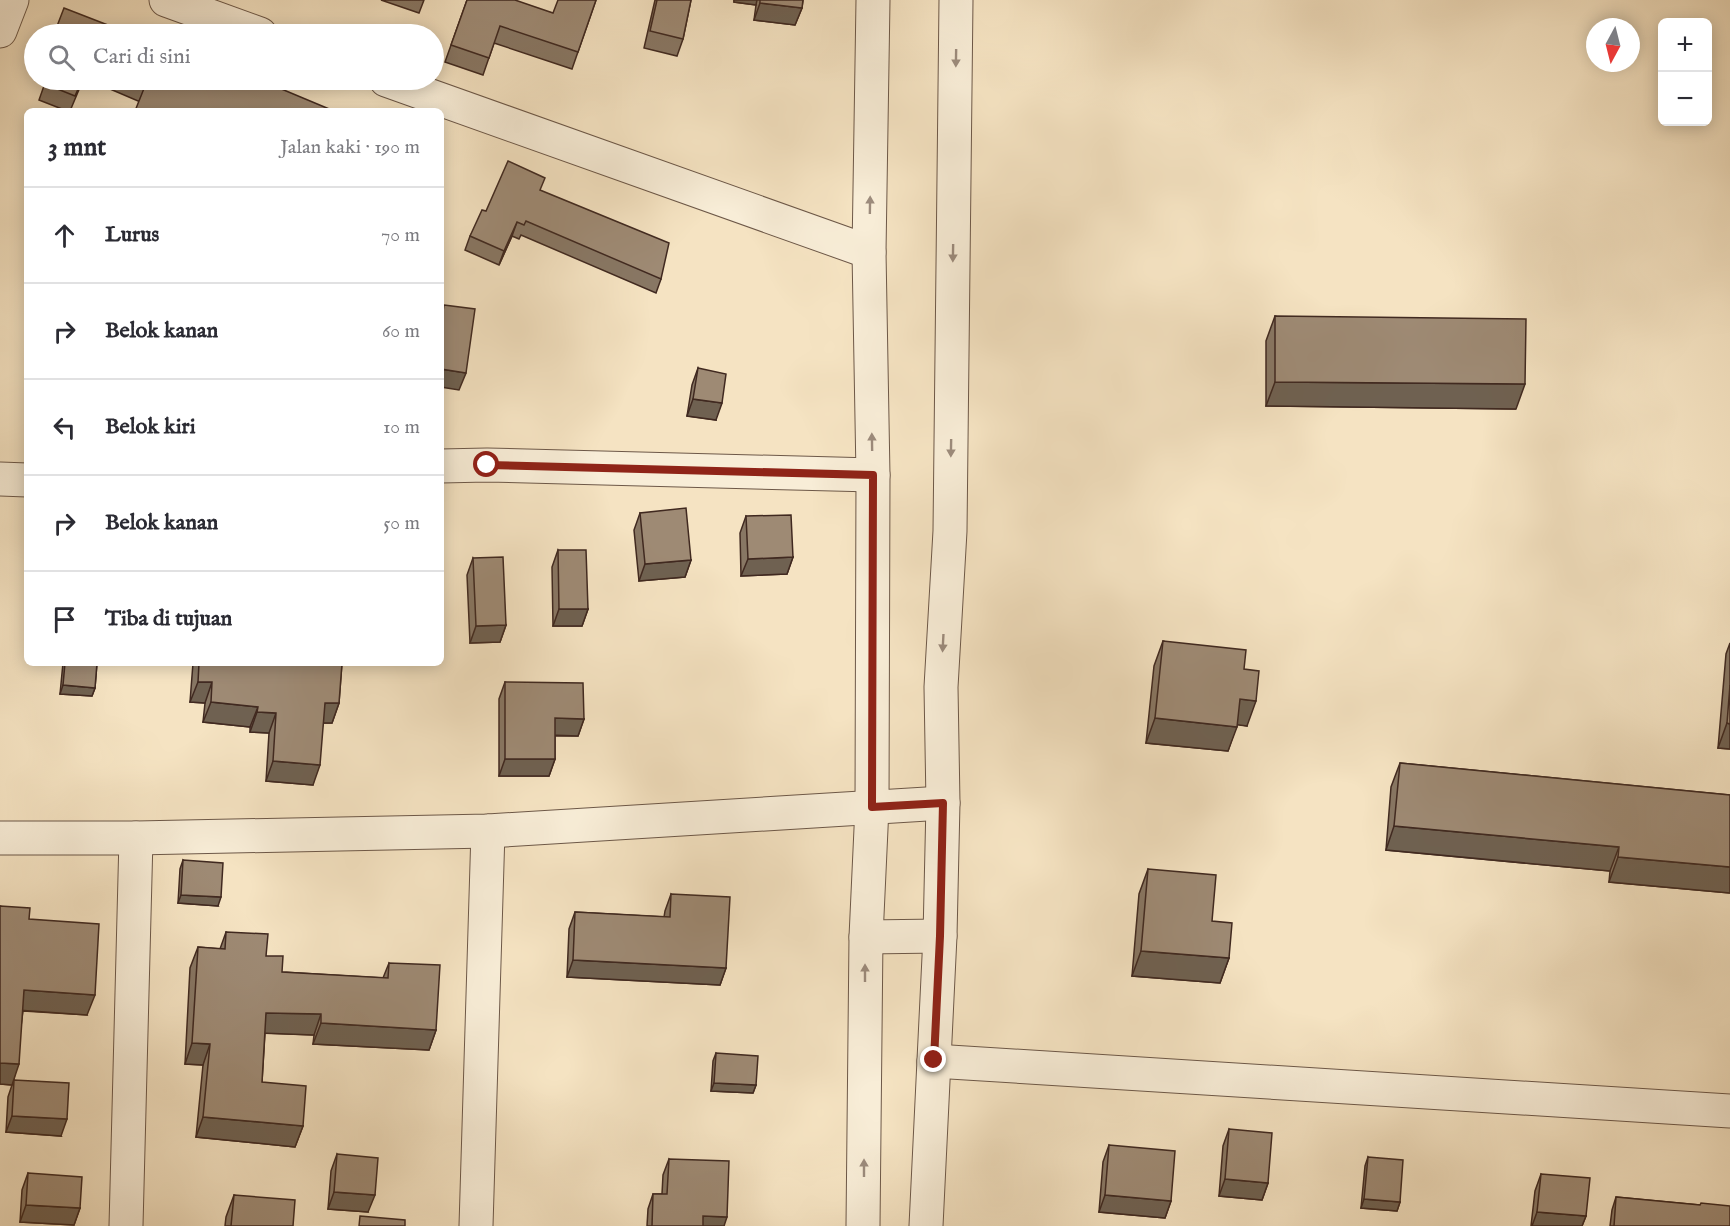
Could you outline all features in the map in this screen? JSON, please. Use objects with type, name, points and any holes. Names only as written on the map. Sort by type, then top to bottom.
[{"type":"street","points":[[0,31],[12,0]]},
{"type":"street","points":[[166,0],[232,24]]},
{"type":"street","points":[[863,1226],[866,937],[872,807],[873,475],[869,252],[873,0]]},
{"type":"street","points":[[926,1226],[940,936],[943,803],[941,687],[950,531],[956,0]]},
{"type":"street","points":[[414,90],[869,252]]},
{"type":"street","points":[[444,466],[487,465],[873,475]]},
{"type":"street","points":[[0,479],[24,480]]},
{"type":"street","points":[[0,838],[136,838],[488,831],[943,803]]},
{"type":"street","points":[[476,1226],[488,831]]},
{"type":"street","points":[[126,1226],[136,838]]},
{"type":"street","points":[[866,937],[940,936]]},
{"type":"street","points":[[934,1060],[1730,1111]]},
{"type":"building","points":[[467,0],[515,0],[553,13],[558,0],[596,0],[578,52],[500,26],[489,58],[451,45]]},
{"type":"building","points":[[657,0],[691,0],[683,39],[650,31]]},
{"type":"building","points":[[760,0],[803,0],[802,8],[760,3]]},
{"type":"building","points":[[64,8],[105,24],[58,24]]},
{"type":"building","points":[[60,90],[78,90],[75,96]]},
{"type":"building","points":[[143,90],[284,90],[327,108],[136,108]]},
{"type":"building","points":[[508,161],[545,178],[540,190],[669,243],[661,279],[526,221],[524,225],[517,222],[504,251],[470,236],[482,210],[486,211]]},
{"type":"building","points":[[444,305],[475,309],[466,373],[444,369]]},
{"type":"building","points":[[1275,316],[1526,319],[1525,384],[1275,382]]},
{"type":"building","points":[[698,368],[726,374],[722,403],[693,399]]},
{"type":"building","points":[[686,508],[691,560],[645,564],[640,513]]},
{"type":"building","points":[[791,515],[793,557],[748,559],[746,516]]},
{"type":"building","points":[[558,550],[586,550],[588,609],[559,609]]},
{"type":"building","points":[[503,557],[506,625],[476,626],[473,558]]},
{"type":"building","points":[[1163,641],[1246,650],[1244,669],[1259,671],[1256,701],[1240,699],[1237,727],[1155,718]]},
{"type":"building","points":[[65,666],[97,666],[95,688],[63,685]]},
{"type":"building","points":[[199,666],[342,666],[339,703],[325,703],[320,765],[273,761],[276,713],[257,712],[258,707],[211,702],[212,682],[198,682]]},
{"type":"building","points":[[505,682],[583,683],[584,719],[555,718],[555,759],[505,759]]},
{"type":"building","points":[[1730,685],[1730,724],[1727,723]]},
{"type":"building","points":[[1400,763],[1730,795],[1730,867],[1618,857],[1619,847],[1394,826]]},
{"type":"building","points":[[183,860],[223,863],[221,897],[181,895]]},
{"type":"building","points":[[1148,869],[1216,875],[1212,921],[1232,923],[1229,958],[1141,951]]},
{"type":"building","points":[[671,894],[730,897],[726,968],[573,960],[575,912],[670,917]]},
{"type":"building","points":[[0,906],[30,908],[29,919],[99,924],[95,995],[24,990],[19,1064],[0,1063]]},
{"type":"building","points":[[226,932],[268,934],[266,956],[283,956],[282,972],[388,978],[389,963],[440,965],[436,1030],[321,1023],[321,1014],[266,1013],[262,1082],[306,1086],[303,1126],[203,1117],[210,1044],[192,1043],[198,947],[225,949]]},
{"type":"building","points":[[716,1053],[758,1056],[756,1085],[714,1083]]},
{"type":"building","points":[[14,1080],[69,1083],[67,1119],[12,1116]]},
{"type":"building","points":[[1229,1129],[1272,1133],[1268,1183],[1225,1179]]},
{"type":"building","points":[[1109,1145],[1175,1151],[1171,1201],[1105,1195]]},
{"type":"building","points":[[337,1154],[378,1158],[375,1195],[334,1192]]},
{"type":"building","points":[[1368,1157],[1403,1160],[1400,1202],[1364,1199]]},
{"type":"building","points":[[669,1159],[729,1161],[727,1217],[703,1216],[703,1226],[652,1226],[653,1194],[667,1194]]},
{"type":"building","points":[[28,1173],[82,1177],[80,1208],[26,1205]]},
{"type":"building","points":[[1541,1174],[1590,1178],[1586,1216],[1537,1212]]},
{"type":"building","points":[[234,1195],[295,1200],[293,1226],[231,1226]]},
{"type":"building","points":[[1616,1197],[1730,1206],[1730,1226],[1614,1226]]},
{"type":"building","points":[[360,1216],[405,1220],[405,1226],[359,1226]]},
{"type":"route","points":[[487,465],[873,475],[872,807],[943,803],[934,1060]]}]
